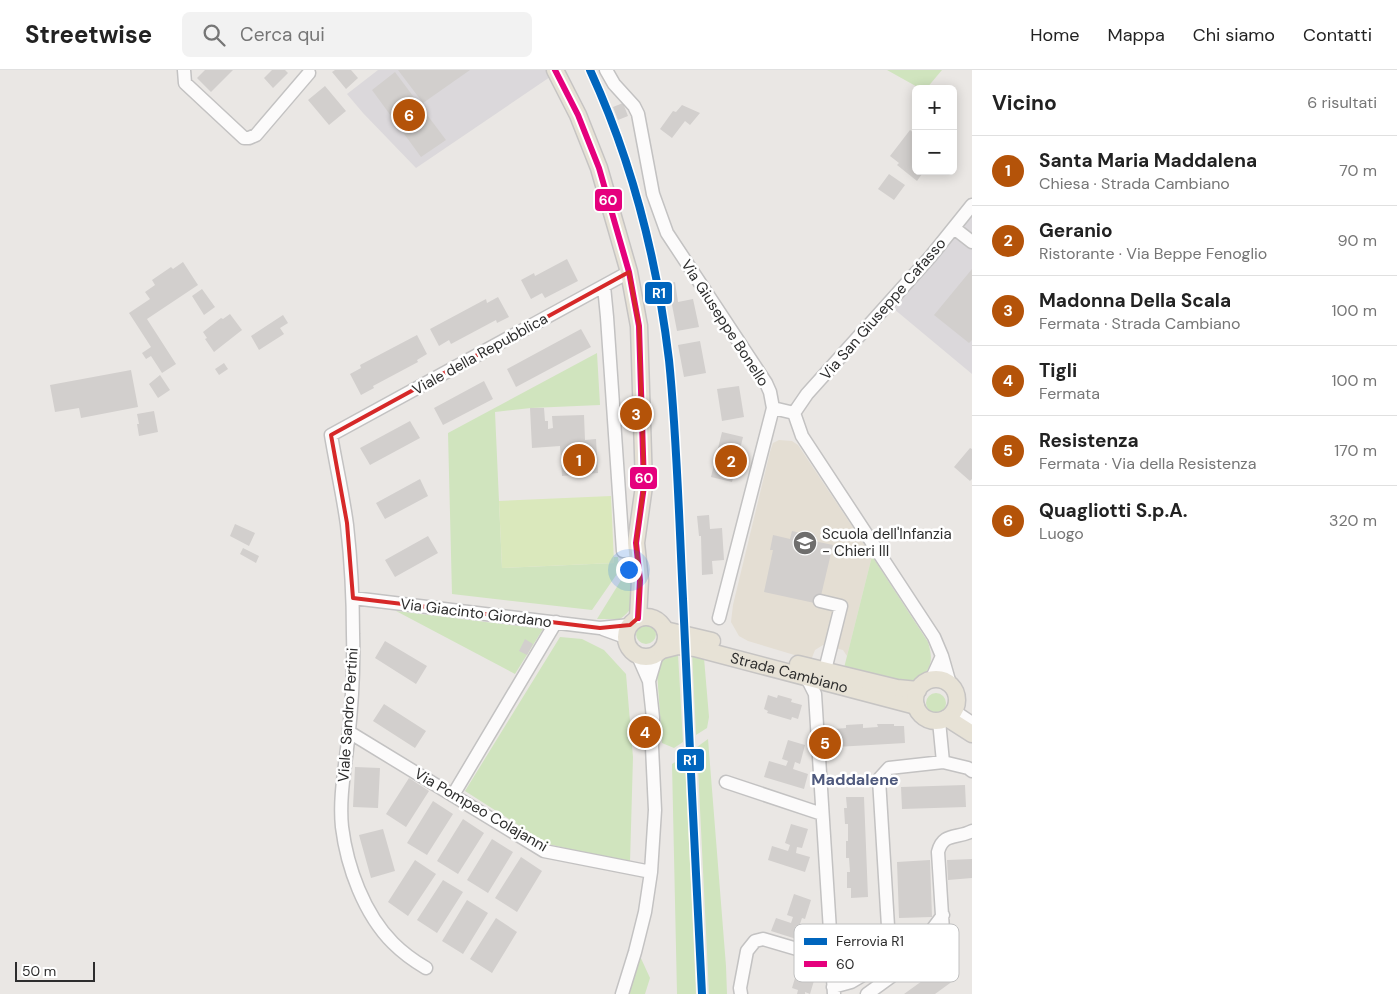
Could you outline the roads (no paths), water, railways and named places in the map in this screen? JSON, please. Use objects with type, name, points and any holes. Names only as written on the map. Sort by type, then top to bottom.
[{"type":"main road","points":[[555,70],[590,143],[610,200],[629,272],[639,326],[644,486],[636,543],[642,626],[629,649],[638,656]]},
{"type":"main road","points":[[642,626],[666,643],[660,652]]},
{"type":"main road","name":"Strada Cambiano","points":[[642,626],[897,688],[922,692]]},
{"type":"main road","name":"Strada Cambiano","points":[[638,656],[644,658],[678,646],[695,648],[838,686],[922,692]]},
{"type":"main road","points":[[972,706],[941,680],[922,692],[919,711],[927,719],[946,717],[972,734]]},
{"type":"main road","points":[[946,717],[957,701],[953,690]]},
{"type":"street","points":[[184,70],[185,83],[244,138],[256,135],[309,73]]},
{"type":"street","name":"Via Giuseppe Bonello","points":[[606,70],[614,84],[630,99],[638,114],[651,185],[657,209],[667,232],[674,246],[766,383],[774,408]]},
{"type":"street","name":"Via San Giuseppe Cafasso","points":[[794,413],[807,394],[931,256],[972,205]]},
{"type":"street","points":[[954,228],[972,242]]},
{"type":"street","name":"Viale della Repubblica","points":[[331,435],[629,272]]},
{"type":"street","points":[[604,286],[623,551],[637,550]]},
{"type":"street","points":[[719,618],[774,408],[794,413],[802,436],[934,637],[953,690]]},
{"type":"street","name":"Viale Sandro Pertini","points":[[331,435],[347,523],[353,598],[353,668],[342,810],[345,843],[353,874],[367,906],[382,932],[400,950],[426,968]]},
{"type":"street","name":"Via Giacinto Giordano","points":[[353,598],[600,628],[642,626]]},
{"type":"street","points":[[820,601],[841,606],[826,670]]},
{"type":"street","points":[[453,795],[556,622]]},
{"type":"street","points":[[649,681],[660,652]]},
{"type":"street","points":[[622,994],[645,912],[650,872],[655,794],[652,747],[653,718],[649,681],[638,656]]},
{"type":"street","points":[[922,692],[942,656]]},
{"type":"street","points":[[803,676],[809,682],[815,694],[829,924]]},
{"type":"street","points":[[815,694],[838,686]]},
{"type":"street","points":[[943,762],[946,717],[972,723]]},
{"type":"street","name":"Via Pompeo Colajanni","points":[[349,732],[544,851],[650,872]]},
{"type":"street","points":[[888,924],[880,779],[889,768],[943,762],[968,768],[972,771]]},
{"type":"street","points":[[726,782],[822,814]]},
{"type":"street","points":[[943,924],[938,852],[940,844],[946,838],[964,835],[972,831]]},
{"type":"street","points":[[936,924],[943,915]]},
{"type":"street","points":[[741,994],[740,988],[747,951],[755,941],[763,939],[794,948]]},
{"type":"street","points":[[834,991],[851,982]]},
{"type":"street","points":[[867,994],[884,982]]},
{"type":"rail line","name":"R1","points":[[590,70],[618,140],[641,212],[658,285],[669,360],[678,479],[702,994]]},
{"type":"place","name":"Quagliotti S.p.A.","points":[[409,115]]},
{"type":"place","name":"Madonna Della Scala","points":[[636,414]]},
{"type":"place","name":"Santa Maria Maddalena","points":[[579,460]]},
{"type":"place","name":"Geranio","points":[[731,461]]},
{"type":"place","name":"Scuola dell'Infanzia - Chieri III","points":[[805,543]]},
{"type":"place","name":"Tigli","points":[[645,732]]},
{"type":"place","name":"Resistenza","points":[[825,743]]},
{"type":"district","name":"Maddalene","points":[[855,779]]}]
